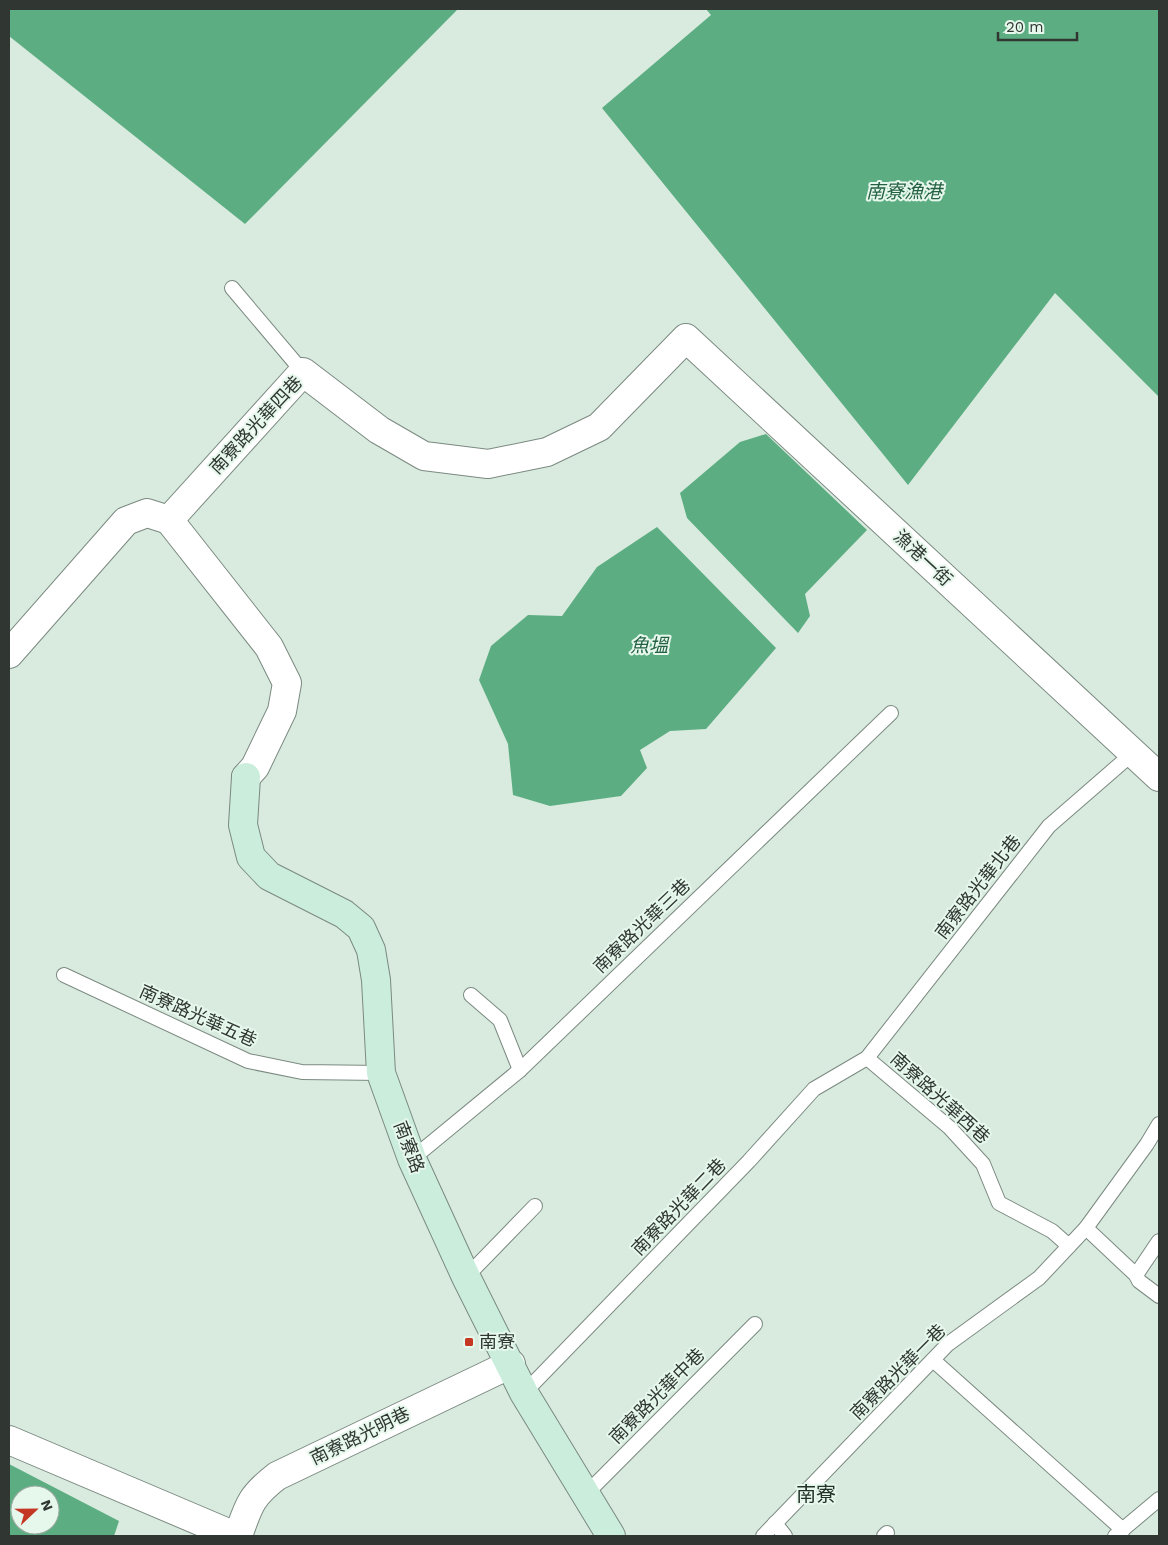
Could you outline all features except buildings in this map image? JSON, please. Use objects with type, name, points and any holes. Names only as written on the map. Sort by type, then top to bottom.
[{"type":"street","name":"南寮路光華四巷","points":[[169,520],[303,372],[379,430],[424,456],[488,464],[547,452],[600,427],[686,338]]},
{"type":"street","name":"漁港一街","points":[[686,338],[1159,777]]},
{"type":"street","points":[[9,654],[126,521],[147,512],[169,520]]},
{"type":"street","name":"南寮路","points":[[169,520],[269,647],[287,683],[282,711],[255,767],[246,777],[243,825],[251,857],[269,876],[344,914],[361,928],[371,950],[376,980],[381,1073],[412,1159],[466,1277],[524,1393],[611,1536]]},
{"type":"street","name":"南寮路光明巷","points":[[236,1536],[249,1504],[261,1489],[277,1476],[511,1364]]},
{"type":"street","points":[[9,1440],[236,1536]]},
{"type":"lane","points":[[232,288],[303,372]]},
{"type":"lane","name":"南寮路光華三巷","points":[[412,1159],[520,1070],[892,712]]},
{"type":"lane","name":"南寮路光華北巷","points":[[867,1058],[1049,826],[1133,752]]},
{"type":"lane","name":"南寮路光華五巷","points":[[64,975],[248,1061],[302,1072],[381,1073]]},
{"type":"lane","points":[[471,995],[500,1020],[520,1070]]},
{"type":"lane","name":"南寮路光華西巷","points":[[867,1058],[950,1128],[983,1164],[999,1203],[1052,1231],[1069,1246]]},
{"type":"lane","name":"南寮路光華二巷","points":[[524,1393],[749,1161],[814,1089],[867,1058]]},
{"type":"lane","points":[[1069,1246],[1086,1228],[1147,1144],[1159,1124]]},
{"type":"lane","points":[[466,1277],[535,1206]]},
{"type":"lane","points":[[1086,1228],[1136,1275],[1138,1281],[1159,1296]]},
{"type":"lane","points":[[1136,1275],[1159,1241]]},
{"type":"lane","name":"南寮路光華一巷","points":[[763,1536],[948,1344],[1039,1278],[1069,1246]]},
{"type":"lane","name":"南寮路光華中巷","points":[[586,1494],[755,1324]]},
{"type":"lane","points":[[933,1360],[1119,1533],[1159,1499]]},
{"type":"lane","points":[[775,1523],[785,1536]]},
{"type":"water","points":[[9,9],[458,9],[245,224],[9,36]]},
{"type":"water","name":"南寮漁港","points":[[706,9],[1159,9],[1159,397],[1055,293],[908,485],[602,108],[711,15]]},
{"type":"water","points":[[766,434],[867,530],[805,594],[810,616],[798,633],[687,518],[680,493],[740,442]]},
{"type":"water","name":"魚塭","points":[[657,527],[776,648],[706,729],[670,731],[640,750],[647,768],[621,796],[550,806],[513,795],[508,744],[479,680],[491,646],[528,615],[562,616],[597,567]]},
{"type":"water","points":[[9,1464],[50,1485],[10,1485],[10,1535],[60,1535],[60,1490],[119,1521],[114,1536],[9,1536]]},
{"type":"place","name":"南寮","points":[[469,1342]]},
{"type":"district","name":"南寮","points":[[816,1494]]}]
